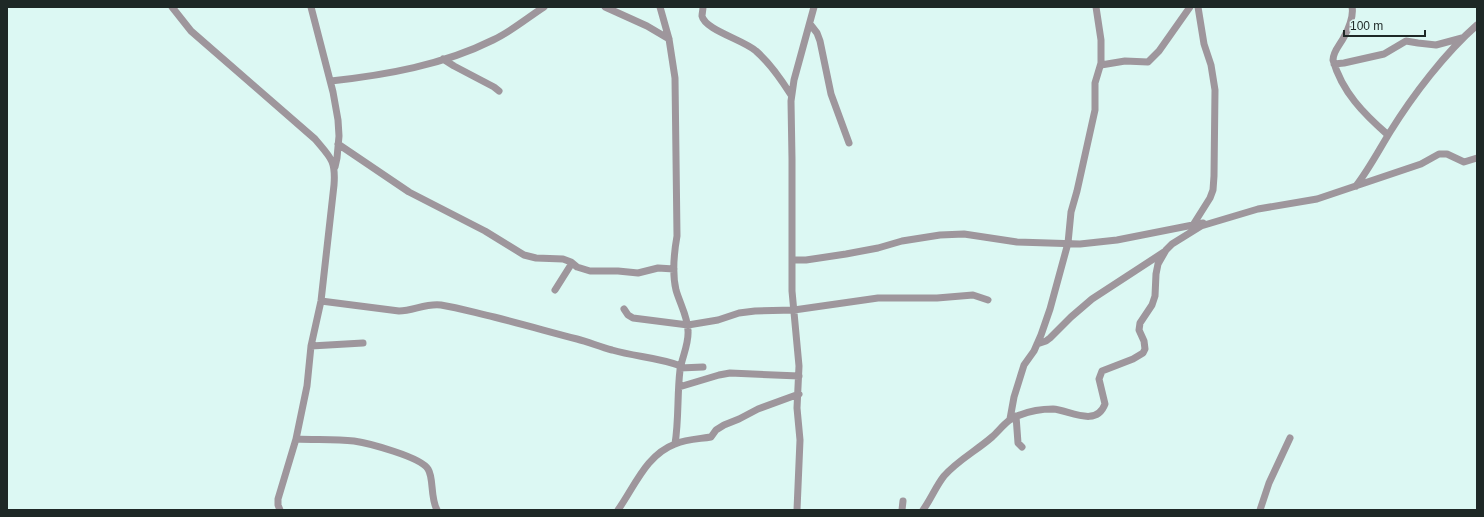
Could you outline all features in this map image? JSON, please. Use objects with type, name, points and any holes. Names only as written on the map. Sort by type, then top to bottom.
[{"type":"street","points":[[172,7],[191,32],[315,139],[331,157],[335,168]]},
{"type":"street","points":[[280,510],[278,498],[296,439],[307,386],[312,346],[321,301],[338,144],[338,120],[331,81],[311,7]]},
{"type":"street","points":[[331,81],[385,74],[415,68],[443,59],[494,40],[544,7]]},
{"type":"street","points":[[605,7],[647,26],[669,39]]},
{"type":"street","points":[[660,7],[669,39],[675,86],[677,236],[674,252],[674,269],[676,288],[688,325],[688,338],[680,367],[678,426],[675,444]]},
{"type":"street","points":[[703,7],[702,16],[707,23],[714,29],[744,42],[755,50],[769,64],[791,95]]},
{"type":"street","points":[[797,510],[800,440],[797,408],[799,376],[792,260],[793,224],[791,95],[814,7]]},
{"type":"street","points":[[1022,447],[1018,443],[1012,406],[1024,365],[1037,344],[1050,309],[1068,243],[1071,212],[1078,192],[1091,131],[1095,110],[1095,83],[1101,65],[1101,40],[1096,7]]},
{"type":"street","points":[[1101,65],[1125,61],[1148,62],[1159,51],[1190,7]]},
{"type":"street","points":[[1193,225],[1207,204],[1213,190],[1215,160],[1214,90],[1211,64],[1204,44],[1198,7]]},
{"type":"street","points":[[1352,7],[1352,16],[1344,37],[1334,55],[1334,64],[1348,93],[1359,108],[1388,135]]},
{"type":"street","points":[[810,24],[820,41],[831,94],[849,143]]},
{"type":"street","points":[[1355,186],[1365,174],[1412,98],[1462,38],[1477,25]]},
{"type":"street","points":[[1334,64],[1384,54],[1406,41],[1436,44],[1462,38]]},
{"type":"street","points":[[443,59],[494,87],[499,92]]},
{"type":"street","points":[[338,144],[409,192],[485,232],[518,253],[536,258],[563,259],[577,267],[590,271],[638,273],[658,268],[674,269]]},
{"type":"street","points":[[1037,344],[1050,338],[1071,317],[1092,300],[1166,250],[1172,244],[1201,226],[1258,210],[1316,199],[1421,164],[1440,154],[1447,154],[1464,162],[1477,158]]},
{"type":"street","points":[[792,260],[806,260],[846,254],[878,248],[902,241],[953,234],[964,234],[1017,242],[1080,244],[1117,240],[1219,221]]},
{"type":"street","points":[[924,510],[939,482],[944,476],[964,458],[991,438],[1013,417],[1031,411],[1051,409],[1086,417],[1101,410],[1105,404],[1099,382],[1102,372],[1133,360],[1143,353],[1145,349],[1144,341],[1139,330],[1140,323],[1154,301],[1157,268],[1166,250]]},
{"type":"street","points":[[555,290],[572,263]]},
{"type":"street","points":[[624,309],[628,315],[633,318],[688,325],[718,320],[739,313],[794,310],[878,298],[937,298],[973,295],[988,300]]},
{"type":"street","points":[[321,301],[399,311],[430,305],[459,308],[554,334],[578,339],[617,351],[655,358],[680,367],[703,367]]},
{"type":"street","points":[[312,346],[363,343]]},
{"type":"street","points":[[679,387],[730,373],[799,376]]},
{"type":"street","points":[[618,510],[650,461],[658,452],[675,444],[695,438],[711,437],[716,430],[724,425],[758,409],[799,394]]},
{"type":"street","points":[[1260,510],[1269,483],[1290,438]]},
{"type":"street","points":[[296,439],[355,441],[396,452],[420,462],[426,466],[430,472],[432,496],[437,510]]},
{"type":"street","points":[[902,510],[903,501]]}]
